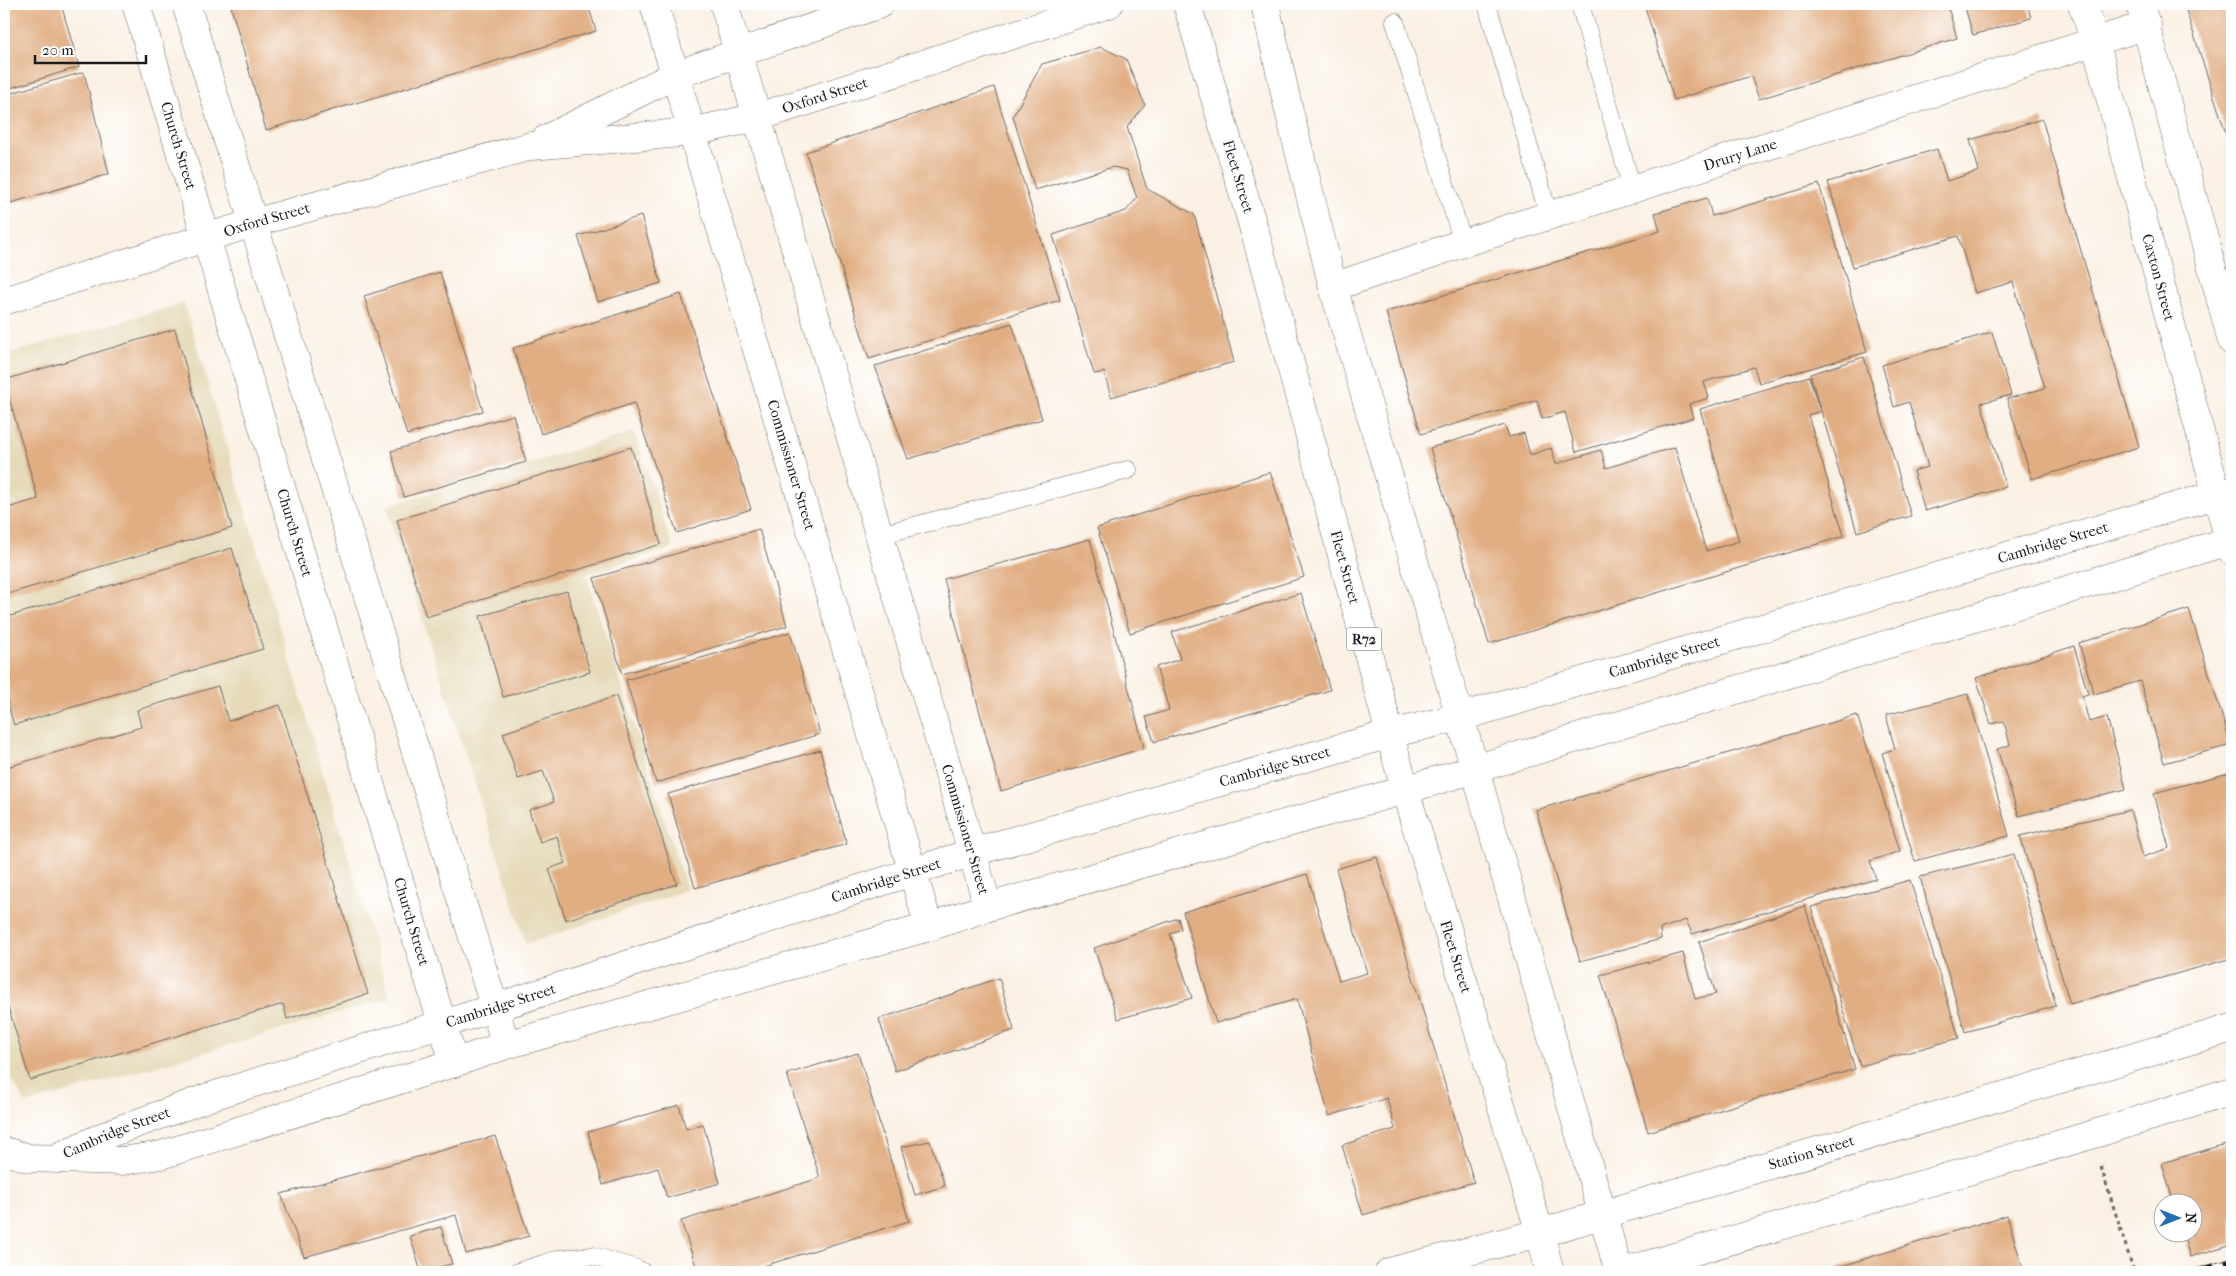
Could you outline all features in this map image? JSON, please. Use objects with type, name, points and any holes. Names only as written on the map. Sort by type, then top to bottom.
[{"type":"street","name":"Church Street","points":[[136,4],[454,1064]]},
{"type":"street","points":[[186,4],[506,1045]]},
{"type":"street","name":"Commissioner Street","points":[[654,4],[929,927]]},
{"type":"street","name":"Commissioner Street","points":[[724,4],[988,907]]},
{"type":"street","name":"Oxford Street","points":[[531,146],[675,75],[880,4]]},
{"type":"street","name":"Oxford Street","points":[[4,301],[206,237],[531,146],[692,132],[758,117],[1109,4]]},
{"type":"street","name":"Fleet Street","points":[[1187,4],[1256,236],[1405,790],[1540,1233],[1550,1272]]},
{"type":"street","points":[[1265,4],[1289,111],[1333,287],[1460,717],[1619,1272]]},
{"type":"street","name":"Caxton Street","points":[[2082,4],[2095,41],[2224,492],[2231,544]]},
{"type":"street","points":[[2144,14],[2232,341]]},
{"type":"street","name":"Drury Lane","points":[[1333,287],[1463,243],[2095,41],[2144,14]]},
{"type":"street","name":"Cambridge Street","points":[[56,1158],[113,1132],[212,1096],[494,1008],[973,852],[1390,734],[1460,717],[2224,492]]},
{"type":"street","name":"Cambridge Street","points":[[56,1158],[122,1161],[161,1155],[454,1064],[506,1045],[929,927],[988,907],[1475,770],[2231,544]]},
{"type":"street","name":"Station Street","points":[[1389,1272],[1540,1233],[2232,1028]]},
{"type":"street","points":[[1623,1272],[2082,1138],[2232,1091]]},
{"type":"street","points":[[4,1151],[29,1158],[56,1158]]},
{"type":"lane","points":[[1487,4],[1549,216]]},
{"type":"lane","points":[[1580,4],[1632,189]]},
{"type":"lane","points":[[1395,22],[1463,243]]},
{"type":"lane","points":[[880,535],[1128,470]]},
{"type":"lane","points":[[518,1272],[558,1259],[593,1256],[642,1272]]},
{"type":"path","points":[[2112,1201],[2134,1272]]},
{"type":"shaded area","points":[[184,303],[390,998],[26,1104],[4,1065],[4,355]]},
{"type":"shaded area","points":[[634,432],[673,548],[586,574],[687,890],[526,944],[386,506]]},
{"type":"building","points":[[4,4],[61,4],[79,67],[4,90]]},
{"type":"building","points":[[243,4],[588,4],[596,31],[266,130],[231,7]]},
{"type":"building","points":[[1644,4],[1947,4],[1957,38],[1759,99],[1751,76],[1674,100]]},
{"type":"building","points":[[1964,4],[2027,4],[2031,18],[1973,35]]},
{"type":"building","points":[[2184,4],[2232,4],[2232,152]]},
{"type":"building","points":[[1101,47],[1126,59],[1145,105],[1127,127],[1147,189],[1194,214],[1234,362],[1111,397],[1104,372],[1094,374],[1053,235],[1126,211],[1137,198],[1127,170],[1113,167],[1035,190],[1013,116],[1042,64]]},
{"type":"building","points":[[84,72],[109,174],[4,205],[4,95]]},
{"type":"building","points":[[994,87],[1060,300],[869,359],[806,152]]},
{"type":"building","points":[[2042,119],[2139,447],[2032,479],[2007,399],[2045,388],[2013,282],[1975,293],[1958,236],[1853,267],[1828,182],[1937,149],[1947,181],[1979,171],[1970,140]]},
{"type":"building","points":[[1819,184],[1867,352],[1759,383],[1754,367],[1704,382],[1709,398],[1689,404],[1693,418],[1576,452],[1565,412],[1542,419],[1537,400],[1421,434],[1386,312],[1660,231],[1655,213],[1707,198],[1712,216]]},
{"type":"building","points":[[641,216],[661,283],[598,302],[578,236]]},
{"type":"building","points":[[440,272],[483,411],[407,435],[364,296]]},
{"type":"building","points":[[681,294],[751,509],[677,533],[634,403],[541,434],[513,348]]},
{"type":"building","points":[[1012,323],[1042,419],[908,459],[875,366]]},
{"type":"building","points":[[175,329],[232,528],[4,595],[4,509],[38,499],[4,380]]},
{"type":"building","points":[[1992,332],[2011,395],[1981,403],[2006,487],[1925,511],[1913,471],[1928,467],[1909,402],[1894,407],[1882,365]]},
{"type":"building","points":[[1864,357],[1911,516],[1857,532],[1810,374]]},
{"type":"building","points":[[1809,376],[1820,411],[1808,415],[1844,536],[1489,644],[1430,448],[1505,425],[1509,437],[1524,433],[1530,455],[1551,448],[1556,464],[1601,450],[1606,468],[1675,447],[1706,551],[1739,541],[1700,409]]},
{"type":"building","points":[[513,415],[526,462],[404,497],[391,451]]},
{"type":"building","points":[[631,447],[661,544],[426,617],[397,520]]},
{"type":"building","points":[[1270,472],[1304,577],[1130,633],[1097,528]]},
{"type":"building","points":[[759,529],[787,626],[622,674],[594,578]]},
{"type":"building","points":[[1090,539],[1144,748],[1001,791],[944,579]]},
{"type":"building","points":[[232,548],[263,649],[14,725],[4,690],[4,618]]},
{"type":"building","points":[[567,591],[590,672],[503,697],[480,616]]},
{"type":"building","points":[[1301,593],[1330,690],[1154,742],[1146,717],[1169,710],[1156,667],[1180,659],[1172,632]]},
{"type":"building","points":[[2189,609],[2231,745],[2164,763],[2140,681],[2094,694],[2079,643]]},
{"type":"building","points":[[790,632],[820,734],[656,783],[626,680]]},
{"type":"building","points":[[2074,646],[2088,694],[2082,696],[2089,722],[2107,717],[2126,789],[2019,816],[1997,749],[2010,745],[2004,721],[1991,724],[1976,678]]},
{"type":"building","points":[[218,686],[228,721],[280,705],[368,994],[287,1019],[283,1004],[30,1080],[4,993],[4,768],[141,727],[137,710]]},
{"type":"building","points":[[1968,694],[2009,836],[1915,861],[1882,753],[1895,749],[1886,715]]},
{"type":"building","points":[[616,696],[677,884],[566,920],[549,869],[565,863],[557,836],[540,842],[529,810],[554,802],[543,771],[518,779],[503,733]]},
{"type":"building","points":[[1857,715],[1900,851],[1870,861],[1876,879],[1692,934],[1686,920],[1660,929],[1661,939],[1580,961],[1536,810]]},
{"type":"building","points":[[820,750],[847,844],[695,888],[668,794]]},
{"type":"building","points":[[2232,772],[2232,958],[2070,1004],[2020,836],[2130,810],[2143,857],[2169,848],[2154,793]]},
{"type":"building","points":[[2014,854],[2056,1006],[1965,1032],[1920,877]]},
{"type":"building","points":[[1377,857],[1474,1182],[1363,1215],[1342,1145],[1395,1129],[1387,1098],[1329,1116],[1297,999],[1216,1023],[1183,912],[1307,874],[1339,981],[1367,973],[1336,869]]},
{"type":"building","points":[[1910,880],[1959,1038],[1860,1066],[1811,907]]},
{"type":"building","points":[[1805,906],[1855,1069],[1648,1132],[1600,975],[1683,953],[1695,999],[1716,994],[1699,942]]},
{"type":"building","points":[[1178,918],[1181,929],[1170,934],[1192,998],[1118,1019],[1094,948]]},
{"type":"building","points":[[999,978],[1014,1030],[895,1071],[879,1019]]},
{"type":"building","points":[[858,1053],[909,1221],[744,1272],[698,1272],[681,1221],[820,1178],[787,1074]]},
{"type":"building","points":[[679,1105],[686,1129],[703,1124],[720,1183],[667,1198],[658,1168],[603,1185],[588,1132]]},
{"type":"building","points":[[495,1136],[529,1236],[466,1254],[456,1215],[304,1257],[281,1194]]},
{"type":"building","points":[[930,1141],[945,1186],[915,1195],[901,1147]]},
{"type":"building","points":[[2232,1142],[2232,1244],[2190,1257],[2186,1244],[2204,1244],[2204,1194],[2171,1194],[2162,1163]]},
{"type":"building","points":[[2007,1215],[2024,1272],[1822,1272]]},
{"type":"building","points":[[441,1227],[452,1264],[421,1272],[410,1236]]},
{"type":"railway","points":[[2193,1272],[2232,1261]]}]
